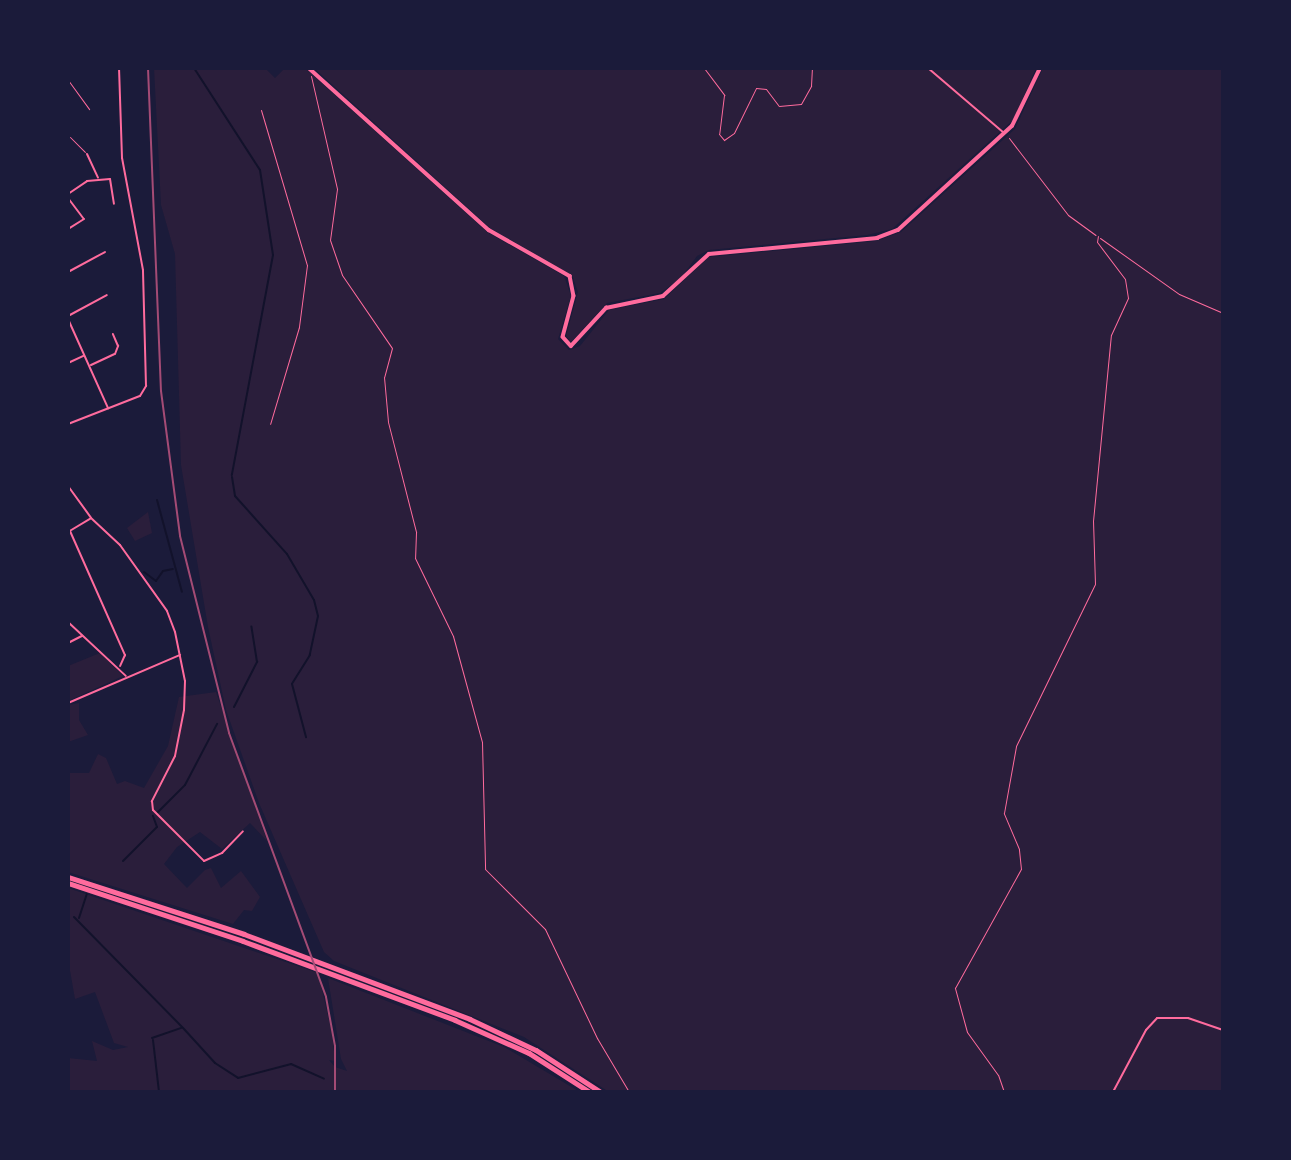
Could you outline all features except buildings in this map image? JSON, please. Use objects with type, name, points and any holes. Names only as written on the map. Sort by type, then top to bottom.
[{"type":"highway","points":[[68,877],[331,967],[504,1033],[601,1092]]},
{"type":"highway","points":[[68,883],[303,963],[495,1036],[590,1092]]},
{"type":"main road","points":[[310,70],[489,230],[570,276],[574,296],[563,337],[571,346],[606,307],[663,296],[709,254],[894,233],[1004,134],[1022,113],[1039,70]]},
{"type":"street","points":[[68,424],[142,394],[147,374],[144,271],[122,158],[119,68]]},
{"type":"street","points":[[928,68],[1004,134]]},
{"type":"street","points":[[87,154],[98,180]]},
{"type":"street","points":[[68,229],[83,219],[68,196],[87,181],[112,181],[114,204]]},
{"type":"street","points":[[68,272],[105,251]]},
{"type":"street","points":[[107,295],[68,318],[109,409]]},
{"type":"street","points":[[89,366],[115,354],[118,346],[113,334]]},
{"type":"street","points":[[68,363],[84,356]]},
{"type":"street","points":[[68,486],[91,518],[120,545],[157,596],[171,620],[181,655],[184,710],[175,756],[152,807],[204,861],[222,853],[243,831]]},
{"type":"street","points":[[91,518],[69,532],[125,655],[120,666]]},
{"type":"street","points":[[68,622],[120,666],[127,677]]},
{"type":"street","points":[[68,643],[83,635]]},
{"type":"street","points":[[68,703],[181,655]]},
{"type":"street","points":[[1113,1092],[1146,1030],[1157,1018],[1188,1018],[1223,1030]]},
{"type":"lane","points":[[68,80],[89,109]]},
{"type":"lane","points":[[69,137],[87,154]]},
{"type":"path","points":[[704,68],[723,95],[719,134],[724,140],[734,133],[756,88],[766,89],[779,106],[801,104],[813,77],[812,68]]},
{"type":"path","points":[[310,70],[337,189],[330,240],[342,275],[392,348],[384,377],[388,422],[416,532],[415,558],[453,636],[484,751],[485,869],[545,929],[597,1038],[629,1092]]},
{"type":"path","points":[[261,110],[307,265],[299,327],[270,424]]},
{"type":"path","points":[[1004,134],[1068,215],[1179,294],[1223,313]]},
{"type":"path","points":[[1004,1092],[998,1075],[971,1038],[956,1004],[956,984],[1022,862],[1004,813],[1016,746],[1095,584],[1093,521],[1111,335],[1128,298],[1125,279],[1097,242],[1098,236]]},
{"type":"shaded area","points":[[154,68],[265,68],[275,78],[285,68],[305,68],[487,232],[564,276],[571,296],[558,339],[569,350],[580,346],[609,310],[664,299],[709,257],[876,241],[901,232],[1015,129],[1043,68],[1223,68],[1223,1092],[609,1092],[524,1037],[334,961],[324,952],[259,803],[226,710],[208,627],[181,465],[175,254],[161,205]]},
{"type":"shaded area","points":[[314,68],[1036,68],[1014,119],[892,229],[867,235],[709,250],[697,256],[680,279],[660,293],[607,303],[571,342],[566,336],[578,292],[572,275],[490,228]]},
{"type":"shaded area","points":[[148,512],[152,533],[135,541],[127,528]]},
{"type":"shaded area","points":[[100,653],[123,676],[68,701],[68,666]]},
{"type":"shaded area","points":[[216,692],[267,841],[250,823],[222,849],[200,832],[177,847],[164,864],[187,888],[205,870],[211,868],[221,888],[241,871],[260,897],[252,911],[244,910],[233,924],[68,872],[68,773],[89,773],[98,754],[106,758],[117,784],[125,781],[144,788],[168,746],[179,697]]},
{"type":"shaded area","points":[[79,703],[79,720],[88,735],[68,742],[68,705]]},
{"type":"shaded area","points":[[68,888],[318,973],[332,1033],[335,1061],[329,1060],[335,1067],[347,1071],[341,1059],[328,978],[504,1047],[580,1092],[68,1092],[68,1058],[97,1061],[92,1041],[113,1050],[128,1047],[114,1043],[95,992],[75,999],[68,959]]},
{"type":"waterway","points":[[194,68],[260,170],[273,255],[232,475]]},
{"type":"waterway","points":[[232,477],[235,496],[287,554],[314,600],[318,616],[310,655],[292,684],[306,737]]},
{"type":"waterway","points":[[157,500],[182,592]]},
{"type":"waterway","points":[[144,572],[156,581],[163,571],[173,569]]},
{"type":"waterway","points":[[234,707],[257,662],[251,626]]},
{"type":"waterway","points":[[158,812],[185,785],[217,724]]},
{"type":"waterway","points":[[123,861],[157,827],[153,816]]},
{"type":"waterway","points":[[79,918],[87,894]]},
{"type":"waterway","points":[[74,917],[183,1028]]},
{"type":"waterway","points":[[152,1038],[181,1028]]},
{"type":"waterway","points":[[184,1029],[215,1063],[238,1078],[291,1064],[324,1079]]},
{"type":"waterway","points":[[153,1040],[159,1092]]},
{"type":"railway","points":[[148,68],[161,391],[180,536],[229,733],[326,997],[335,1046],[335,1092]]}]
